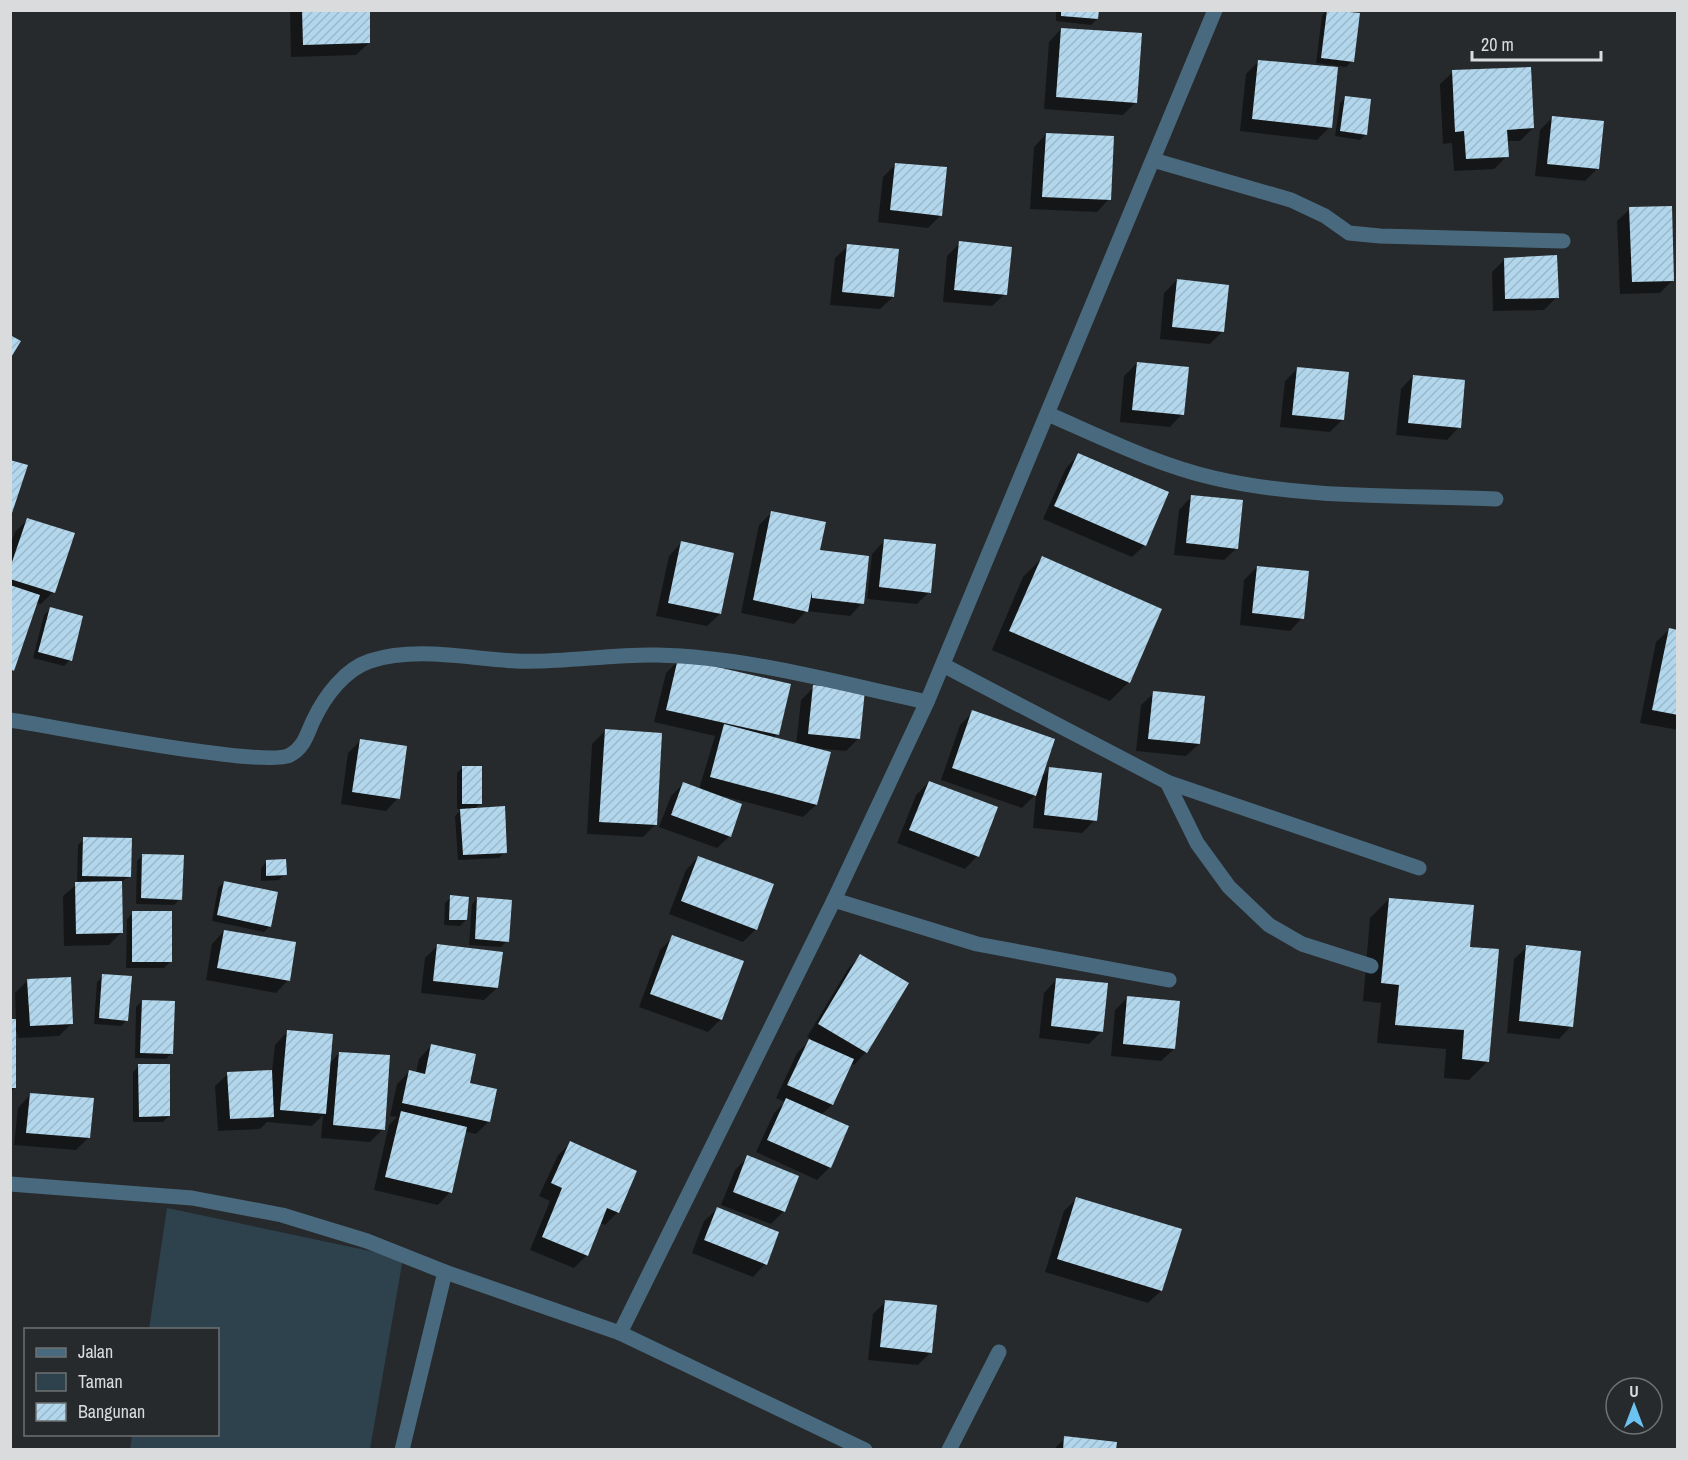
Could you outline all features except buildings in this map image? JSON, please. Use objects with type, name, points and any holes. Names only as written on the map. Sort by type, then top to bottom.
[{"type":"street","points":[[620,1333],[834,900],[927,702],[1215,10]]},
{"type":"street","points":[[1153,160],[1291,200],[1325,216],[1349,233],[1380,236],[1563,241]]},
{"type":"street","points":[[1048,414],[1124,448],[1213,478],[1284,490],[1496,499]]},
{"type":"street","points":[[10,720],[223,755],[288,756],[302,746],[315,717],[348,672],[370,661],[412,654],[514,661],[567,661],[657,655],[700,658],[767,668],[927,702]]},
{"type":"street","points":[[943,665],[1167,782],[1419,868]]},
{"type":"street","points":[[1167,782],[1197,843],[1229,887],[1269,925],[1302,944],[1371,966]]},
{"type":"street","points":[[834,900],[977,944],[1169,980]]},
{"type":"street","points":[[10,1184],[192,1198],[282,1215],[368,1241],[445,1272],[620,1333],[865,1449]]},
{"type":"street","points":[[402,1449],[445,1272]]},
{"type":"street","points":[[949,1449],[999,1352]]},
{"type":"green space","points":[[167,1208],[403,1258],[370,1449],[130,1450],[132,1436],[219,1436],[219,1328],[149,1328]]}]
